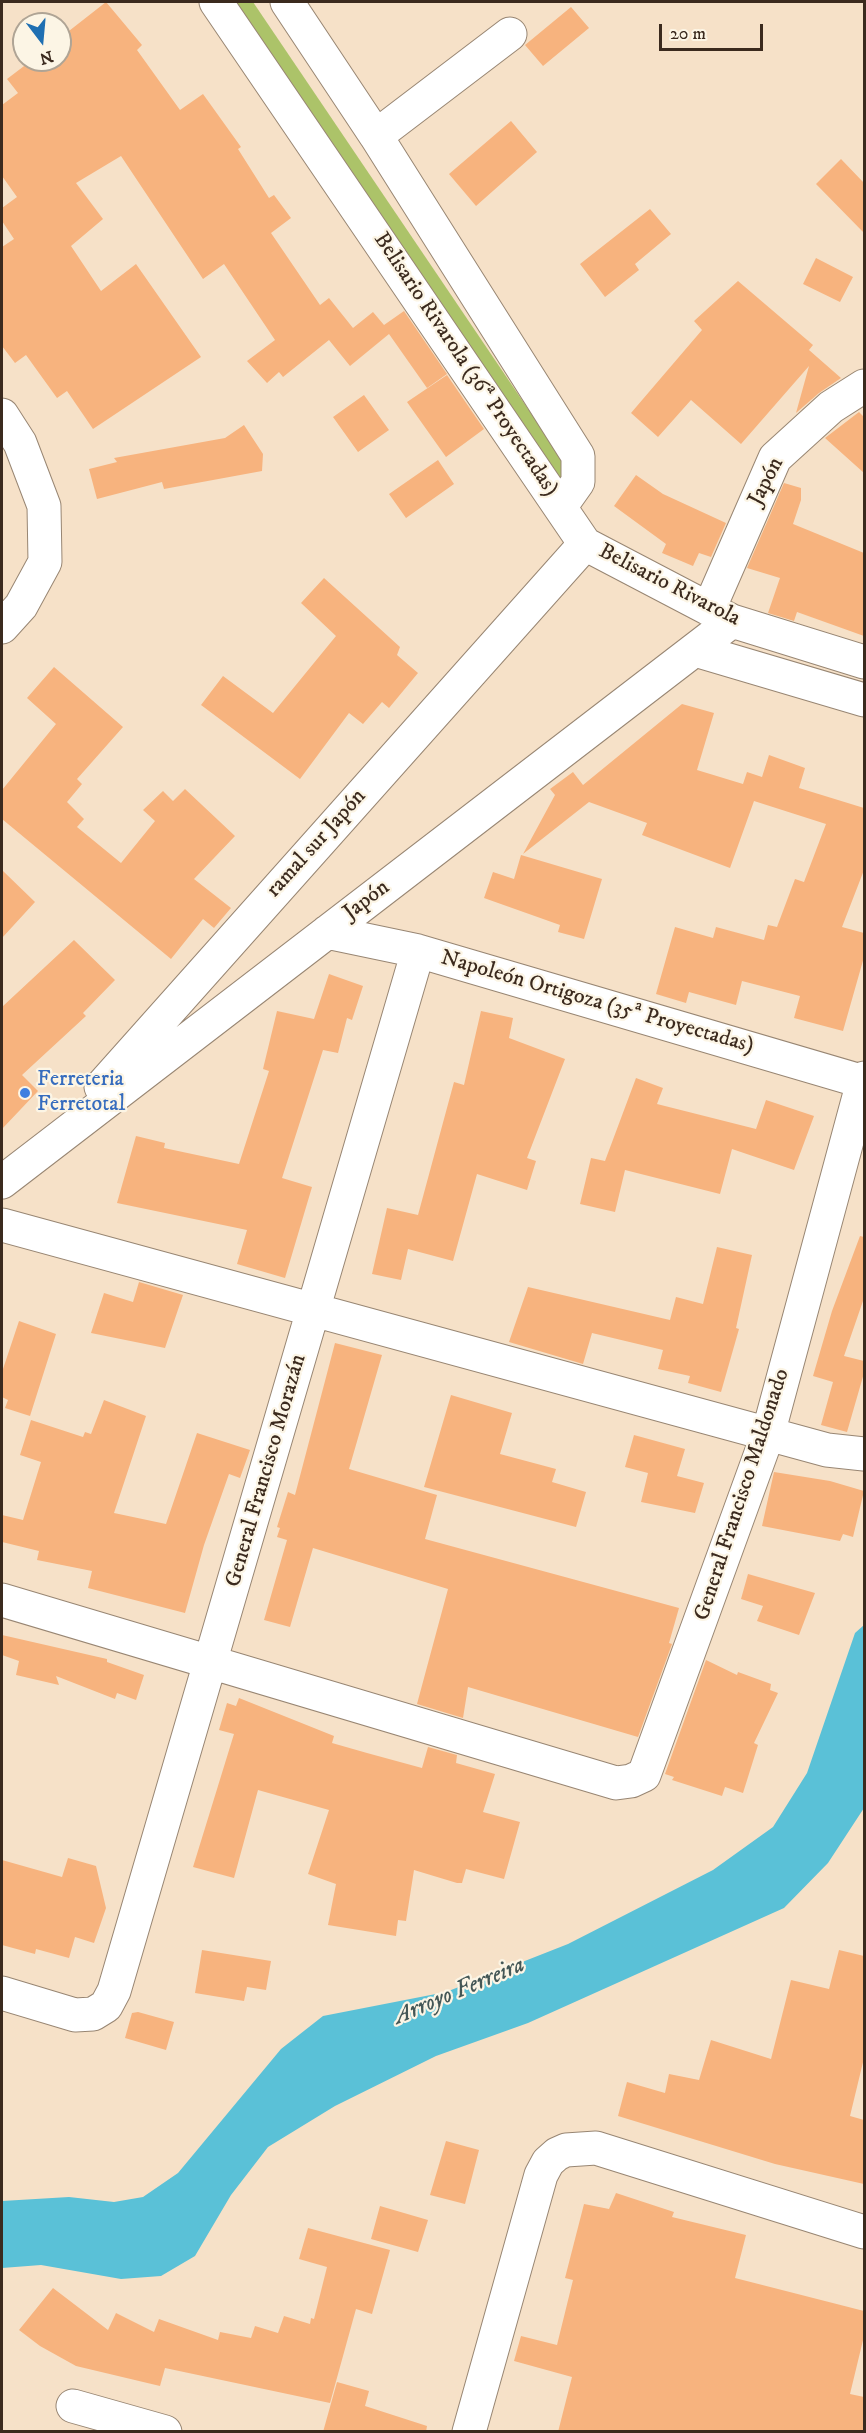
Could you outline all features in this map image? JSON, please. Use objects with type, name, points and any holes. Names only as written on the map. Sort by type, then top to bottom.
[{"type":"street","name":"Belisario Rivarola (36ª Proyectadas)","points":[[216,2],[561,506],[578,482],[578,456],[376,136],[287,2]]},
{"type":"street","points":[[376,136],[510,34]]},
{"type":"street","name":"Japón","points":[[2,1182],[695,650],[721,615],[775,458],[831,407],[864,386]]},
{"type":"street","points":[[2,415],[20,443],[44,506],[45,562],[11,616]]},
{"type":"street","name":"Belisario Rivarola","points":[[561,506],[585,544],[721,615],[864,662]]},
{"type":"street","name":"ramal sur Japón","points":[[49,1145],[585,544]]},
{"type":"street","points":[[695,650],[864,700]]},
{"type":"street","name":"Napoleón Ortigoza (35ª Proyectadas)","points":[[327,932],[418,951],[864,1081]]},
{"type":"street","name":"General Francisco Morazán","points":[[2,1993],[75,2015],[93,2014],[106,2006],[114,1991],[418,951]]},
{"type":"street","name":"General Francisco Maldonado","points":[[211,1662],[616,1783],[631,1781],[644,1775],[768,1434],[864,1081]]},
{"type":"street","points":[[2,1225],[768,1434],[827,1449],[864,1454]]},
{"type":"street","points":[[2,1600],[211,1662]]},
{"type":"street","points":[[469,2432],[541,2175],[548,2162],[566,2150],[596,2148],[864,2232]]},
{"type":"street","points":[[73,2406],[165,2432]]},
{"type":"green space","points":[[234,2],[253,2],[568,468],[558,481]]},
{"type":"water","name":"Arroyo Ferreira","points":[[864,1625],[864,1808],[828,1863],[784,1908],[528,2023],[436,2056],[335,2106],[268,2147],[231,2195],[195,2256],[161,2276],[121,2279],[41,2265],[2,2268],[2,2201],[69,2197],[114,2202],[143,2197],[178,2173],[281,2049],[323,2016],[446,1992],[568,1944],[713,1870],[773,1827],[807,1773],[855,1633]]},
{"type":"building","points":[[106,2],[142,45],[137,50],[180,110],[203,94],[241,147],[238,149],[269,198],[274,195],[291,218],[271,233],[320,305],[329,298],[353,328],[373,312],[384,325],[404,311],[447,374],[427,388],[389,334],[350,366],[329,340],[283,377],[279,372],[267,383],[247,361],[275,340],[224,264],[203,279],[121,156],[76,183],[103,219],[71,246],[101,291],[136,264],[201,357],[93,429],[67,391],[57,398],[26,355],[15,363],[2,346],[2,247],[14,239],[2,221],[2,208],[17,197],[2,176],[2,105],[18,93],[7,79],[16,72],[72,72],[72,29]]},
{"type":"building","points":[[571,7],[589,28],[543,66],[525,45]]},
{"type":"building","points":[[511,121],[537,152],[476,206],[449,174]]},
{"type":"building","points":[[841,159],[864,183],[864,233],[816,184]]},
{"type":"building","points":[[650,209],[671,234],[635,264],[639,270],[605,297],[580,264]]},
{"type":"building","points":[[816,258],[853,277],[840,302],[803,284]]},
{"type":"building","points":[[738,281],[813,345],[809,350],[841,378],[796,413],[809,366],[741,444],[691,400],[658,437],[631,413],[702,330],[694,321]]},
{"type":"building","points":[[447,375],[484,429],[446,457],[407,402]]},
{"type":"building","points":[[364,395],[389,430],[358,452],[333,417]]},
{"type":"building","points":[[859,412],[864,417],[864,473],[825,438]]},
{"type":"building","points":[[244,425],[263,454],[262,471],[164,489],[162,482],[97,499],[89,469],[117,462],[114,458],[225,438]]},
{"type":"building","points":[[438,460],[454,484],[406,518],[389,494]]},
{"type":"building","points":[[636,475],[663,494],[726,523],[711,557],[699,553],[693,566],[662,553],[666,544],[614,506]]},
{"type":"building","points":[[784,483],[801,488],[801,500],[793,524],[864,553],[864,636],[797,612],[794,621],[768,613],[780,578],[747,568]]},
{"type":"building","points":[[324,578],[400,647],[397,655],[418,673],[389,708],[382,702],[363,724],[349,713],[300,779],[201,705],[223,676],[273,713],[336,636],[301,603]]},
{"type":"building","points":[[54,667],[123,727],[77,779],[82,784],[67,802],[84,819],[77,827],[121,863],[155,821],[143,810],[163,791],[173,801],[185,789],[235,836],[194,879],[231,908],[214,928],[203,919],[171,959],[2,819],[2,790],[56,724],[27,698]]},
{"type":"building","points":[[682,704],[714,713],[697,770],[743,784],[747,772],[762,777],[769,755],[805,768],[799,788],[864,808],[864,870],[842,927],[864,933],[864,957],[843,1031],[794,1018],[800,996],[742,981],[736,1005],[689,992],[686,1003],[656,994],[675,927],[713,938],[716,927],[764,940],[768,925],[777,927],[795,879],[804,882],[826,824],[754,801],[730,868],[642,835],[647,823],[589,802],[523,854],[555,795],[550,789],[573,772],[583,785]]},
{"type":"building","points":[[521,855],[602,879],[584,939],[558,932],[560,925],[484,898],[493,872],[514,879]]},
{"type":"building","points":[[2,870],[35,902],[2,938]]},
{"type":"building","points":[[74,940],[115,980],[83,1013],[86,1016],[22,1075],[38,1091],[2,1129],[2,1007]]},
{"type":"building","points":[[329,974],[363,986],[352,1020],[347,1018],[338,1053],[323,1050],[282,1178],[312,1187],[285,1278],[237,1264],[247,1230],[117,1203],[136,1136],[165,1143],[164,1148],[239,1164],[269,1071],[263,1069],[277,1011],[314,1019]]},
{"type":"building","points":[[481,1011],[513,1018],[509,1038],[565,1059],[527,1158],[536,1161],[527,1190],[477,1174],[453,1261],[408,1249],[401,1280],[372,1274],[387,1208],[418,1215],[454,1082],[464,1085]]},
{"type":"building","points":[[636,1078],[663,1088],[657,1104],[756,1129],[766,1100],[814,1116],[794,1170],[732,1149],[720,1194],[625,1170],[615,1212],[580,1204],[591,1158],[605,1161]]},
{"type":"building","points":[[860,1236],[864,1237],[864,1298],[844,1356],[864,1361],[864,1373],[847,1432],[821,1425],[833,1382],[813,1376],[832,1311]]},
{"type":"building","points":[[717,1247],[752,1255],[736,1328],[739,1329],[721,1392],[688,1383],[690,1376],[658,1369],[663,1350],[592,1333],[583,1364],[509,1342],[528,1287],[670,1320],[676,1297],[703,1304]]},
{"type":"building","points":[[139,1282],[183,1295],[165,1348],[91,1333],[104,1293],[133,1302]]},
{"type":"building","points":[[19,1321],[56,1334],[30,1416],[5,1408],[8,1400],[2,1397],[2,1372]]},
{"type":"building","points":[[335,1343],[382,1355],[349,1469],[437,1495],[425,1539],[679,1608],[669,1643],[672,1644],[638,1737],[468,1687],[463,1718],[417,1704],[448,1589],[313,1548],[290,1627],[264,1620],[287,1540],[277,1537],[280,1528],[277,1527],[288,1492],[295,1495]]},
{"type":"building","points":[[451,1395],[512,1413],[500,1454],[556,1469],[552,1482],[586,1492],[576,1527],[424,1487]]},
{"type":"building","points":[[104,1400],[146,1416],[114,1513],[166,1524],[197,1433],[250,1450],[240,1478],[229,1474],[204,1545],[185,1613],[88,1588],[92,1571],[37,1560],[39,1551],[2,1542],[2,1515],[23,1520],[41,1462],[20,1455],[31,1420],[83,1437],[85,1432],[91,1434]]},
{"type":"building","points":[[634,1435],[685,1449],[677,1476],[704,1483],[695,1513],[641,1502],[648,1473],[625,1467]]},
{"type":"building","points":[[774,1472],[830,1481],[864,1491],[853,1537],[843,1534],[840,1541],[762,1526]]},
{"type":"building","points":[[748,1574],[815,1593],[799,1635],[757,1621],[763,1606],[741,1599]]},
{"type":"building","points":[[2,1635],[107,1659],[107,1662],[144,1675],[136,1700],[117,1693],[115,1699],[56,1676],[59,1685],[16,1675],[19,1661],[2,1655]]},
{"type":"building","points":[[706,1660],[737,1675],[738,1672],[771,1684],[770,1690],[778,1693],[754,1743],[758,1745],[743,1793],[725,1787],[722,1796],[672,1780],[674,1777],[665,1774]]},
{"type":"building","points":[[239,1698],[334,1736],[332,1743],[422,1768],[428,1747],[457,1755],[456,1763],[495,1774],[483,1812],[520,1822],[504,1879],[466,1869],[462,1883],[457,1883],[414,1870],[406,1921],[398,1920],[396,1936],[328,1925],[336,1884],[308,1874],[329,1810],[258,1790],[234,1878],[193,1867],[234,1734],[219,1730],[227,1703],[236,1706]]},
{"type":"building","points":[[68,1858],[96,1866],[106,1908],[94,1943],[75,1937],[69,1958],[36,1949],[35,1954],[2,1945],[2,1860],[62,1877]]},
{"type":"building","points":[[202,1950],[271,1961],[266,1990],[247,1987],[244,2001],[195,1993]]},
{"type":"building","points":[[839,1950],[864,1956],[864,2058],[850,2116],[864,2120],[864,2184],[775,2164],[618,2116],[627,2082],[665,2093],[669,2074],[699,2080],[711,2040],[771,2059],[791,1980],[829,1989]]},
{"type":"building","points":[[138,2012],[174,2022],[166,2050],[125,2038],[132,2013]]},
{"type":"building","points":[[446,2141],[479,2150],[465,2204],[430,2195]]},
{"type":"building","points":[[616,2193],[674,2212],[672,2217],[746,2235],[735,2278],[864,2311],[864,2336],[850,2394],[864,2397],[864,2432],[558,2432],[572,2377],[514,2361],[521,2336],[557,2345],[573,2280],[565,2278],[584,2204],[609,2209]]},
{"type":"building","points":[[380,2206],[428,2220],[418,2252],[371,2239]]},
{"type":"building","points":[[308,2228],[390,2250],[372,2314],[356,2309],[330,2403],[165,2368],[160,2386],[76,2366],[40,2346],[19,2330],[53,2288],[108,2330],[116,2313],[154,2332],[159,2319],[218,2340],[220,2332],[251,2338],[255,2326],[278,2333],[284,2316],[310,2324],[311,2318],[314,2319],[327,2267],[299,2259]]},
{"type":"building","points":[[337,2382],[369,2391],[365,2406],[427,2426],[426,2432],[323,2432]]},
{"type":"place","name":"Ferreteria Ferretotal","points":[[25,1093]]}]
